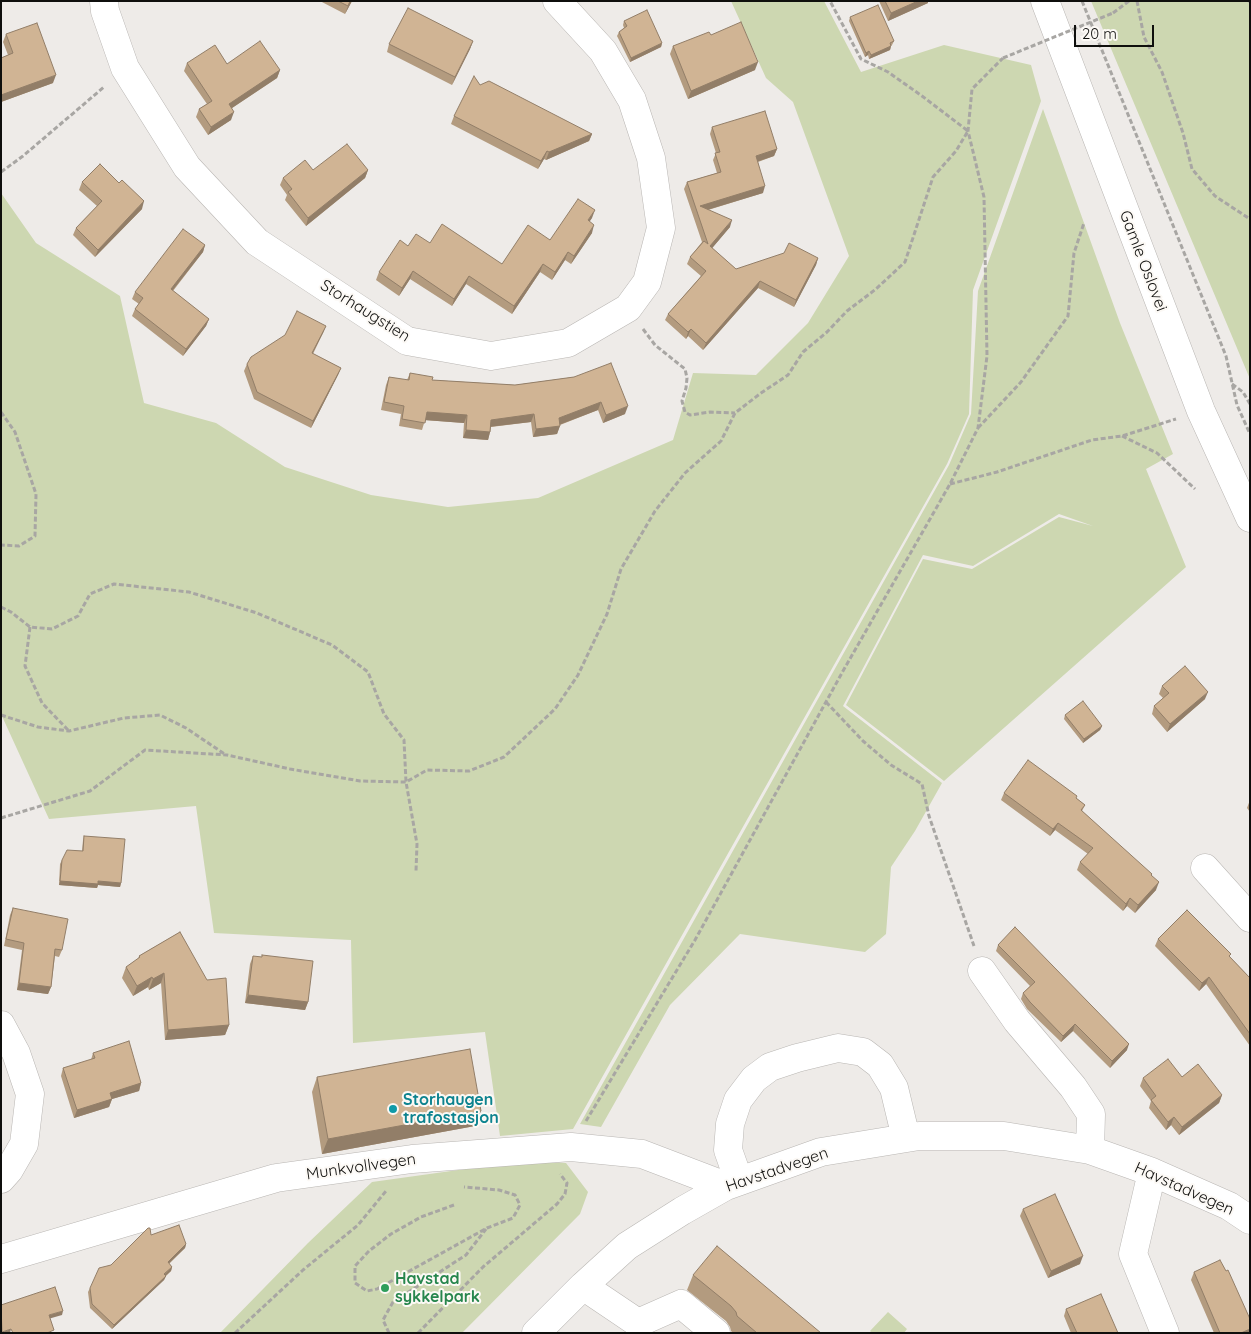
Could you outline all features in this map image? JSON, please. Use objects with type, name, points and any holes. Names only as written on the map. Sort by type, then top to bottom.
[{"type":"street","name":"Storhaugstien","points":[[104,1],[105,11],[125,68],[187,167],[257,242],[407,341],[491,356],[568,343],[628,308],[647,282],[661,228],[650,158],[632,100],[603,51],[557,1]]},
{"type":"street","name":"Gamle Oslovei","points":[[1045,1],[1201,412],[1250,518]]},
{"type":"street","points":[[1205,868],[1250,918]]},
{"type":"street","points":[[982,971],[1017,1021],[1073,1087],[1091,1114],[1090,1150]]},
{"type":"street","points":[[1,1025],[16,1053],[30,1094],[24,1144],[9,1170],[1,1179]]},
{"type":"street","points":[[732,1183],[728,1150],[730,1124],[738,1100],[754,1079],[770,1067],[798,1058],[838,1048],[863,1052],[880,1065],[894,1088],[906,1138]]},
{"type":"street","name":"Havstadvegen","points":[[536,1333],[627,1246],[682,1211],[732,1183],[821,1152],[906,1138],[919,1136],[1004,1136],[1090,1150],[1152,1172],[1229,1206],[1250,1220]]},
{"type":"street","name":"Munkvollvegen","points":[[1,1259],[276,1178],[412,1159],[571,1147],[642,1154],[732,1183]]},
{"type":"street","points":[[1152,1172],[1133,1254],[1165,1333]]},
{"type":"street","points":[[583,1286],[638,1323],[682,1304],[716,1333]]},
{"type":"path","points":[[830,1],[861,59],[888,72],[968,131]]},
{"type":"path","points":[[1082,1],[1226,356],[1237,405],[1250,434]]},
{"type":"path","points":[[978,428],[987,356],[984,197],[968,131],[972,89],[1003,58],[1112,13],[1128,1]]},
{"type":"path","points":[[1136,1],[1144,37],[1162,72],[1183,133],[1192,169],[1215,196],[1250,219]]},
{"type":"path","points":[[1,172],[23,156],[125,68]]},
{"type":"path","points":[[1,818],[90,791],[145,750],[227,755],[360,782],[406,782],[427,770],[470,771],[504,757],[555,709],[578,674],[608,614],[621,569],[654,511],[685,473],[721,441],[735,413],[761,392],[788,375],[803,352],[905,262],[933,177],[956,151],[968,131]]},
{"type":"path","points":[[571,1147],[695,940],[826,702],[950,484],[978,428],[1021,382],[1068,316],[1074,253],[1084,223]]},
{"type":"path","points":[[628,308],[655,345],[684,369],[687,378],[682,401],[685,412],[690,416],[710,412],[735,413]]},
{"type":"path","points":[[1232,383],[1242,392],[1250,404]]},
{"type":"path","points":[[1,412],[15,432],[36,494],[35,536],[19,546],[1,545]]},
{"type":"path","points":[[950,484],[997,472],[1092,440],[1122,436],[1177,419]]},
{"type":"path","points":[[1122,436],[1157,453],[1195,489]]},
{"type":"path","points":[[1,607],[11,612],[30,627],[52,629],[78,616],[90,594],[114,584],[189,592],[257,612],[332,645],[368,672],[384,714],[404,740],[406,782],[416,844],[416,871]]},
{"type":"path","points":[[30,627],[25,666],[42,703],[69,731]]},
{"type":"path","points":[[826,702],[862,741],[891,764],[922,784],[929,816],[982,971]]},
{"type":"path","points":[[1,715],[38,727],[69,731],[124,718],[160,714],[186,728],[227,755]]},
{"type":"path","points":[[235,1333],[303,1270],[358,1225],[412,1159]]},
{"type":"path","points":[[418,1333],[483,1267],[557,1204],[565,1194],[567,1183],[560,1174],[552,1172]]},
{"type":"path","points":[[454,1205],[421,1217],[391,1234],[369,1251],[355,1266],[355,1283],[366,1291],[377,1289],[487,1228],[513,1218],[520,1205],[514,1194],[499,1190],[464,1187]]},
{"type":"path","points":[[389,1333],[383,1320],[393,1302],[466,1255],[487,1228]]},
{"type":"green space","points":[[731,1],[824,1],[861,72],[944,45],[1031,65],[1041,101],[973,290],[969,414],[947,464],[573,1129],[500,1136],[485,1032],[353,1043],[351,940],[214,933],[196,806],[49,819],[1,714],[1,193],[36,243],[120,296],[144,403],[216,423],[285,467],[371,495],[448,507],[538,498],[673,440],[693,373],[756,375],[808,323],[849,256],[793,102],[766,78]]},
{"type":"green space","points":[[1091,1],[1250,1],[1250,379]]},
{"type":"green space","points":[[1043,109],[1120,323],[1173,454],[1146,469],[1186,567],[944,781],[846,705],[923,559],[972,569],[1059,517],[1093,526],[1059,514],[973,566],[923,555],[843,706],[942,783],[915,831],[891,867],[886,934],[865,952],[740,934],[670,1005],[601,1127],[580,1124],[949,465],[971,414],[978,291]]},
{"type":"green space","name":"Havstad sykkelpark","points":[[523,1161],[566,1163],[588,1192],[580,1214],[462,1333],[220,1333],[308,1243],[372,1182]]},
{"type":"green space","points":[[888,1312],[907,1329],[904,1333],[872,1333],[870,1331]]},
{"type":"building","points":[[338,1],[350,1],[348,6]]},
{"type":"building","points":[[885,1],[918,1],[891,13]]},
{"type":"building","points":[[878,5],[894,41],[890,43],[891,46],[871,55],[869,51],[866,53],[850,17]]},
{"type":"building","points":[[408,8],[473,41],[455,77],[389,44]]},
{"type":"building","points":[[647,10],[662,43],[631,58],[619,32],[627,26],[624,21]]},
{"type":"building","points":[[741,22],[758,62],[691,91],[673,46],[709,32],[711,35]]},
{"type":"building","points":[[37,23],[56,75],[1,95],[1,58],[13,53],[6,34]]},
{"type":"building","points":[[260,41],[280,70],[229,104],[234,112],[211,127],[199,109],[212,101],[187,63],[215,45],[227,64]]},
{"type":"building","points":[[474,76],[480,85],[489,81],[592,134],[549,152],[547,151],[541,161],[454,116]]},
{"type":"building","points":[[765,111],[777,149],[756,156],[765,186],[700,206],[732,220],[710,246],[736,269],[784,253],[789,243],[818,258],[796,300],[760,281],[706,343],[691,329],[688,332],[668,314],[706,271],[690,257],[704,241],[708,244],[687,182],[721,172],[715,153],[720,152],[712,127]]},
{"type":"building","points":[[347,144],[368,170],[308,218],[288,192],[292,189],[283,178],[305,160],[313,170]]},
{"type":"building","points":[[100,164],[119,183],[122,180],[144,201],[98,250],[76,228],[102,201],[82,182]]},
{"type":"building","points":[[578,199],[595,210],[588,220],[594,225],[574,256],[568,252],[555,272],[543,264],[514,306],[469,276],[454,299],[413,271],[402,288],[379,272],[400,240],[408,246],[416,234],[430,243],[442,224],[502,264],[528,225],[550,240]]},
{"type":"building","points":[[183,229],[205,245],[171,289],[209,319],[186,349],[135,309],[143,298],[135,292]]},
{"type":"building","points":[[297,311],[326,326],[312,353],[341,368],[313,421],[257,392],[247,364],[251,357],[285,335]]},
{"type":"building","points":[[611,363],[628,406],[606,415],[601,402],[559,418],[560,426],[536,429],[534,414],[491,420],[490,432],[466,430],[467,415],[427,412],[425,423],[402,419],[404,406],[384,402],[389,377],[409,380],[410,373],[433,377],[432,380],[515,385],[574,377]]},
{"type":"building","points":[[1185,666],[1208,692],[1170,724],[1154,706],[1169,693],[1162,686]]},
{"type":"building","points":[[1083,701],[1102,726],[1084,739],[1065,715]]},
{"type":"building","points":[[1028,760],[1077,796],[1076,798],[1085,805],[1081,810],[1159,882],[1138,905],[1130,898],[1126,904],[1080,862],[1093,848],[1058,823],[1053,829],[1004,793]]},
{"type":"building","points":[[84,836],[125,839],[121,883],[98,881],[98,884],[60,881],[62,860],[67,850],[83,851]]},
{"type":"building","points":[[13,908],[68,919],[62,950],[55,949],[51,987],[19,983],[24,943],[6,939]]},
{"type":"building","points":[[1187,910],[1231,954],[1229,956],[1250,978],[1250,1034],[1209,977],[1202,983],[1158,939]]},
{"type":"building","points":[[1015,927],[1129,1044],[1112,1061],[1075,1024],[1063,1036],[1023,993],[1035,982],[998,945]]},
{"type":"building","points":[[180,932],[207,980],[226,978],[229,1025],[168,1030],[164,973],[153,979],[152,977],[137,986],[126,967],[139,956]]},
{"type":"building","points":[[262,955],[313,961],[308,1002],[248,995],[253,956],[262,957]]},
{"type":"building","points":[[129,1041],[141,1083],[110,1093],[112,1099],[77,1110],[63,1068],[95,1058],[93,1053]]},
{"type":"building","name":"Storhaugen trafostasjon","points":[[470,1049],[481,1111],[328,1139],[317,1077]]},
{"type":"building","points":[[1168,1059],[1182,1077],[1198,1064],[1222,1095],[1182,1127],[1174,1117],[1168,1122],[1151,1100],[1156,1096],[1143,1078]]},
{"type":"building","points":[[1055,1194],[1083,1256],[1051,1271],[1023,1209]]},
{"type":"building","points":[[179,1225],[186,1244],[168,1262],[172,1267],[164,1274],[166,1276],[114,1325],[92,1304],[90,1288],[99,1268],[111,1265],[148,1228],[150,1228],[151,1235]]},
{"type":"building","points":[[717,1246],[821,1333],[757,1333],[737,1316],[731,1306],[693,1275]]},
{"type":"building","points":[[1220,1260],[1226,1271],[1228,1270],[1250,1319],[1250,1329],[1241,1333],[1220,1333],[1194,1272]]},
{"type":"building","points":[[55,1287],[63,1311],[49,1315],[54,1330],[47,1333],[13,1333],[11,1329],[2,1332],[1,1305]]},
{"type":"building","points":[[1101,1294],[1118,1333],[1077,1333],[1066,1309]]},
{"type":"place","name":"Storhaugen trafostasjon","points":[[393,1109]]},
{"type":"place","name":"Havstad sykkelpark","points":[[385,1288]]}]
